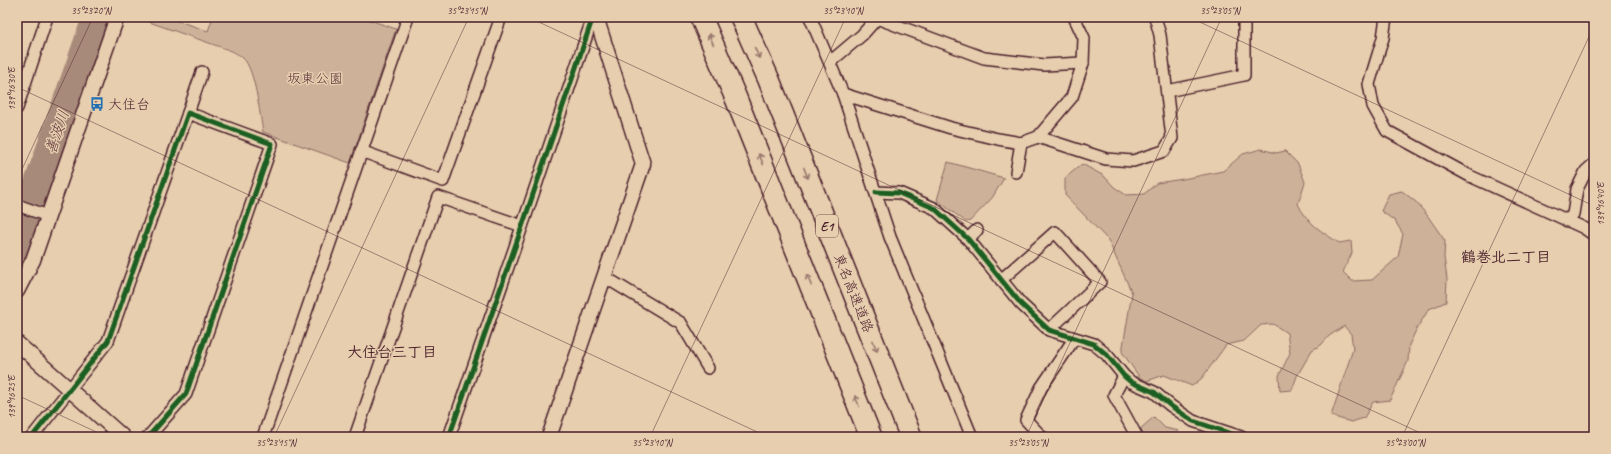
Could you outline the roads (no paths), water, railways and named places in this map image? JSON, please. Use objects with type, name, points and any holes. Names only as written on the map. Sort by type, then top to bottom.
[{"type":"highway","points":[[701,17],[735,96],[871,437]]},
{"type":"highway","name":"東名高速道路","points":[[741,17],[772,87],[911,437]]},
{"type":"street","points":[[17,108],[48,17]]},
{"type":"street","points":[[17,292],[33,260],[117,17]]},
{"type":"street","points":[[263,437],[408,17]]},
{"type":"street","points":[[361,151],[444,181],[501,17]]},
{"type":"street","points":[[449,437],[593,17]]},
{"type":"street","points":[[549,437],[643,164],[596,17]]},
{"type":"street","points":[[810,17],[843,94],[890,237],[972,437]]},
{"type":"street","points":[[843,94],[952,128],[1021,143],[1038,137],[1072,97],[1083,63],[1084,38],[1074,17]]},
{"type":"street","points":[[1038,137],[1106,159],[1133,161],[1164,150],[1172,138],[1160,35],[1155,17]]},
{"type":"street","points":[[1167,92],[1244,75],[1244,17]]},
{"type":"street","points":[[1386,17],[1383,38],[1369,84],[1373,106],[1387,131],[1470,176],[1584,228],[1594,235]]},
{"type":"street","points":[[830,62],[862,35],[876,18],[984,58],[1044,65],[1083,63]]},
{"type":"street","points":[[32,437],[108,341],[202,72]]},
{"type":"street","points":[[148,437],[186,394],[272,144],[188,113]]},
{"type":"street","points":[[1016,172],[1021,143]]},
{"type":"street","points":[[1567,221],[1573,214],[1577,189],[1586,172],[1594,164]]},
{"type":"street","points":[[876,192],[899,193],[934,208],[968,239],[1021,304],[1049,330],[1094,344],[1107,355],[1124,376],[1131,382],[1154,392],[1171,406],[1194,421],[1241,437]]},
{"type":"street","points":[[355,437],[438,197],[522,226]]},
{"type":"street","points":[[17,205],[48,216]]},
{"type":"street","points":[[968,239],[977,230]]},
{"type":"street","points":[[1001,280],[1055,232],[1100,282],[1049,330]]},
{"type":"street","points":[[604,278],[681,323],[708,368]]},
{"type":"street","points":[[1042,437],[1026,420],[1041,388],[1074,339]]},
{"type":"street","points":[[17,343],[123,437]]},
{"type":"street","points":[[1124,376],[1114,395],[1137,437]]},
{"type":"waterway","name":"善波川","points":[[17,247],[33,196],[96,17]]},
{"type":"place","name":"大住台","points":[[97,104]]},
{"type":"district","name":"鶴巻北二丁目","points":[[1506,257]]},
{"type":"district","name":"大住台三丁目","points":[[392,352]]},
{"type":"park label","name":"坂東公園","points":[[315,78]]}]
